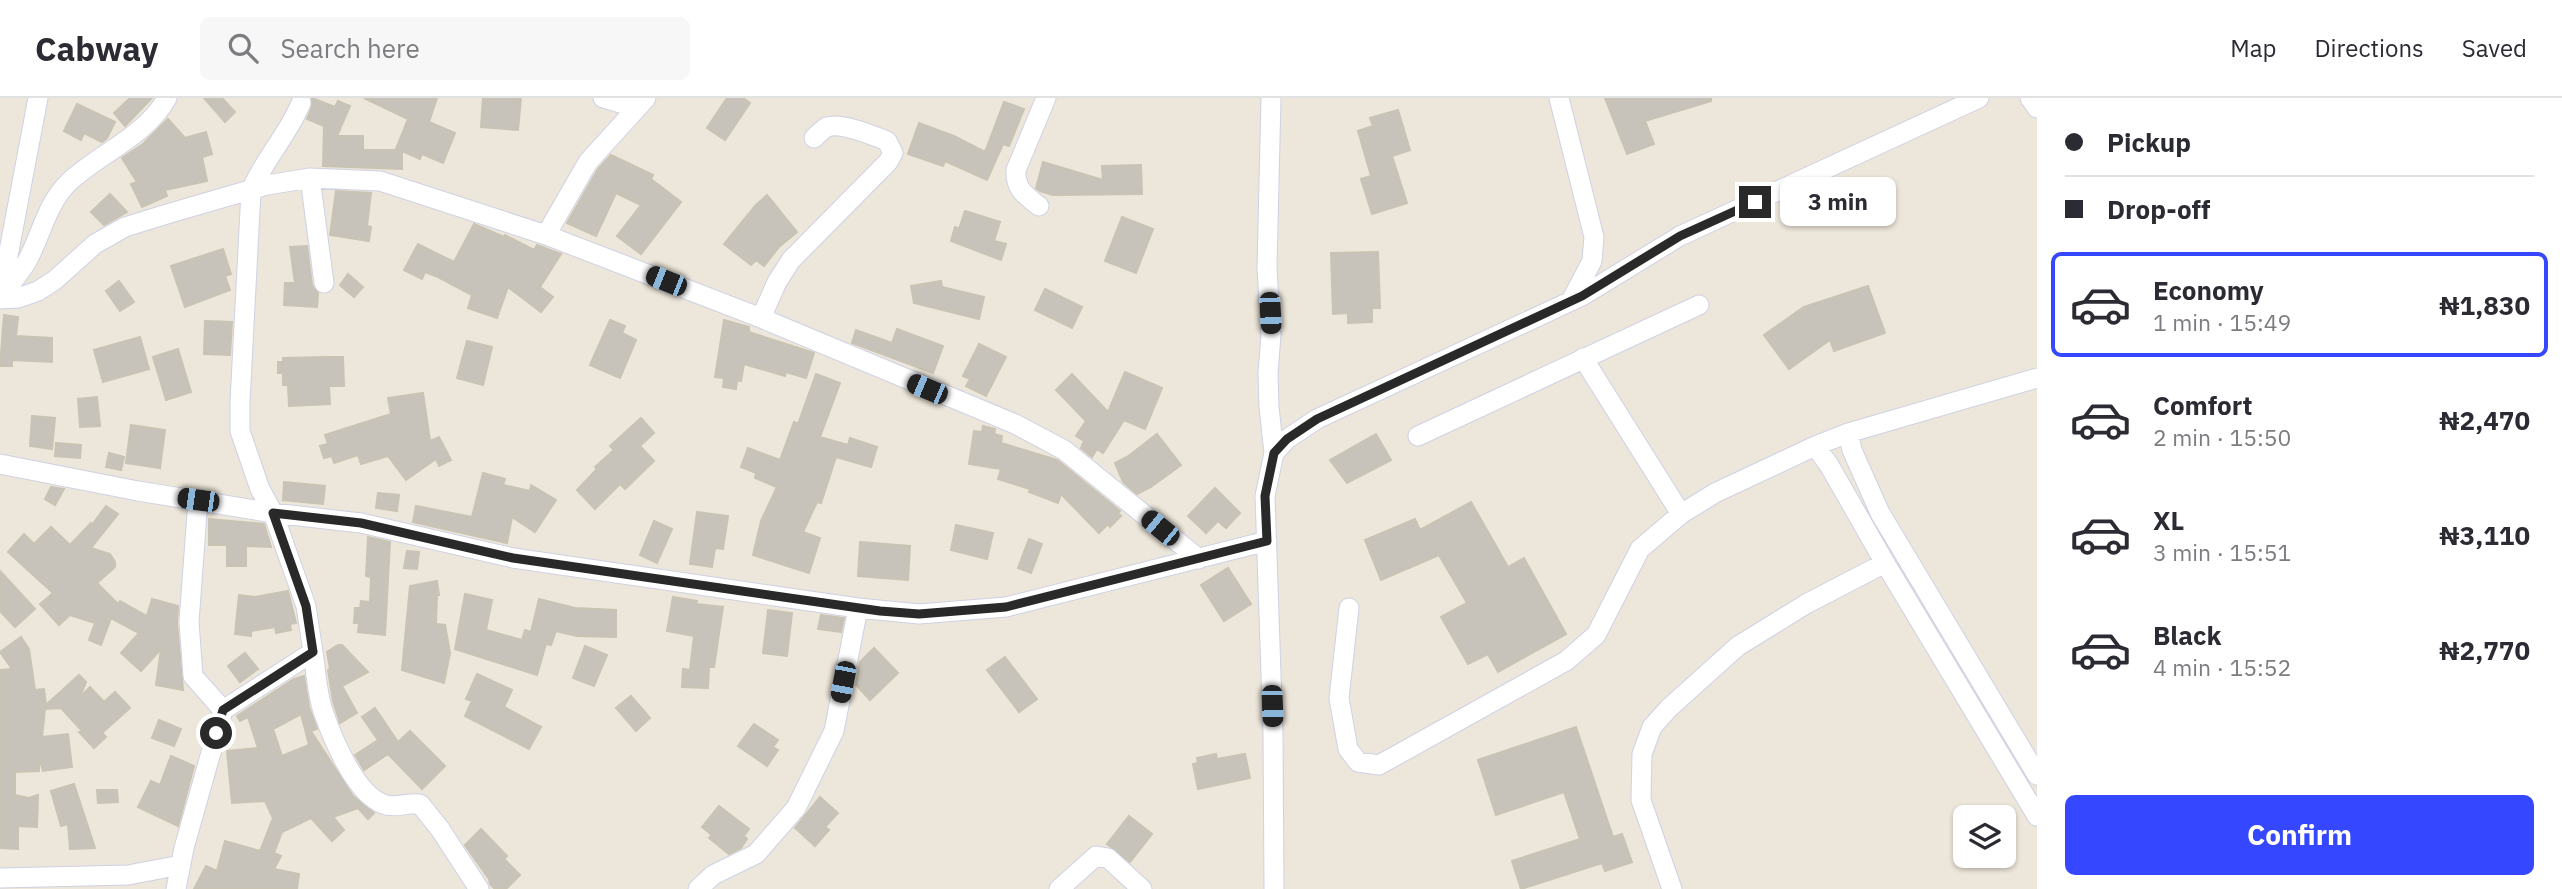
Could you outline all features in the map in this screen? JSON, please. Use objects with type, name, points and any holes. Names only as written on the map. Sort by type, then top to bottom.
[{"type":"street","points":[[0,298],[38,98]]},
{"type":"street","points":[[0,298],[26,262],[53,204],[68,183],[130,138],[164,105],[167,98]]},
{"type":"street","points":[[603,98],[641,103]]},
{"type":"street","points":[[1039,206],[1019,190],[1015,181],[1016,170],[1046,98]]},
{"type":"street","points":[[1271,98],[1267,268],[1271,335],[1268,373],[1274,453],[1265,496],[1273,733],[1274,889]]},
{"type":"street","points":[[1559,98],[1594,237],[1592,261],[1571,301]]},
{"type":"street","points":[[1274,453],[1287,439],[1317,419],[1571,301],[1680,236],[1979,98]]},
{"type":"street","points":[[2030,98],[2037,108]]},
{"type":"street","points":[[301,103],[293,124],[263,165],[251,191],[240,431],[306,606],[322,709],[346,763],[355,778],[375,800],[385,806],[420,804],[440,829],[479,889]]},
{"type":"street","points":[[546,235],[588,162],[641,103]]},
{"type":"street","points":[[761,318],[777,282],[791,260],[888,162],[893,153],[887,141],[838,127],[827,127],[814,138]]},
{"type":"street","points":[[0,298],[18,298],[38,291],[55,280],[94,244],[125,227],[267,185],[310,178],[380,181],[546,235],[761,318],[1015,424],[1064,450],[1199,559]]},
{"type":"street","points":[[310,178],[324,283]]},
{"type":"street","points":[[1418,436],[1699,305]]},
{"type":"street","points":[[1583,358],[1681,514]]},
{"type":"street","points":[[1349,608],[1339,698],[1348,749],[1358,762],[1379,765],[1566,661],[1596,635],[1640,549],[1681,514],[1715,493],[1848,433],[2037,378]]},
{"type":"street","points":[[1848,433],[1852,450],[1880,513],[2037,775]]},
{"type":"street","points":[[1815,446],[2037,816]]},
{"type":"street","points":[[0,464],[273,513],[361,523],[513,558],[858,608],[919,614],[1006,607],[1267,541]]},
{"type":"street","points":[[198,500],[189,622],[193,676],[223,710]]},
{"type":"street","points":[[1672,889],[1641,800],[1642,754],[1652,727],[1669,708],[1738,646],[1806,604],[1885,563]]},
{"type":"street","points":[[698,889],[712,875],[756,854],[796,808],[834,732],[858,608]]},
{"type":"street","points":[[176,889],[223,710],[313,652]]},
{"type":"street","points":[[1968,700],[1986,689]]},
{"type":"street","points":[[1059,889],[1097,856],[1108,858],[1142,889]]},
{"type":"street","points":[[0,878],[128,875],[181,864]]},
{"type":"building","points":[[130,98],[152,98],[125,126],[114,113]]},
{"type":"building","points":[[204,98],[222,98],[235,112],[225,122]]},
{"type":"building","points":[[312,98],[335,107],[338,101],[350,106],[337,136],[363,136],[363,150],[399,150],[396,149],[408,119],[364,98],[437,98],[429,122],[455,133],[443,163],[422,154],[420,159],[402,151],[402,169],[323,166],[324,126],[307,119]]},
{"type":"building","points":[[483,98],[521,98],[518,130],[481,127]]},
{"type":"building","points":[[727,98],[743,98],[750,103],[725,140],[707,128]]},
{"type":"building","points":[[1605,98],[1711,98],[1711,101],[1645,121],[1654,144],[1627,154]]},
{"type":"building","points":[[1004,102],[1024,109],[1009,146],[1003,144],[987,180],[945,161],[943,166],[908,154],[919,123],[954,136],[985,152]]},
{"type":"building","points":[[77,104],[115,122],[102,142],[84,133],[81,140],[64,131]]},
{"type":"building","points":[[1398,110],[1410,150],[1392,156],[1407,203],[1372,214],[1361,179],[1371,176],[1358,131],[1373,126],[1370,118]]},
{"type":"building","points":[[168,119],[185,138],[206,132],[212,154],[202,157],[207,181],[165,190],[167,196],[142,207],[131,184],[137,182],[122,158],[143,144]]},
{"type":"building","points":[[611,155],[653,175],[651,179],[681,202],[641,254],[617,236],[641,205],[616,193],[596,236],[567,223],[598,169]]},
{"type":"building","points":[[1043,162],[1103,180],[1102,166],[1141,165],[1142,194],[1053,195],[1040,191],[1036,188]]},
{"type":"building","points":[[336,191],[371,193],[367,226],[371,227],[369,241],[330,235]]},
{"type":"building","points":[[110,194],[127,212],[104,225],[91,212]]},
{"type":"building","points":[[767,195],[797,232],[779,247],[764,266],[756,260],[751,265],[724,244]]},
{"type":"building","points":[[965,211],[1000,222],[994,241],[1006,244],[1001,260],[951,241],[955,227],[959,229]]},
{"type":"building","points":[[1122,217],[1153,229],[1136,273],[1105,261]]},
{"type":"building","points":[[474,224],[504,237],[505,235],[534,250],[537,245],[561,254],[540,287],[553,297],[541,312],[508,287],[497,318],[468,308],[472,295],[438,277],[425,272],[422,279],[404,270],[418,244],[454,262]]},
{"type":"building","points":[[307,246],[312,285],[318,293],[317,307],[284,305],[285,283],[295,283],[290,247]]},
{"type":"building","points":[[223,249],[231,274],[225,276],[230,290],[185,307],[171,266]]},
{"type":"building","points":[[1378,252],[1380,308],[1372,308],[1372,322],[1348,323],[1348,313],[1333,314],[1331,253]]},
{"type":"building","points":[[348,274],[363,287],[354,297],[340,285]]},
{"type":"building","points":[[119,281],[134,302],[120,311],[106,291]]},
{"type":"building","points":[[941,281],[942,287],[984,297],[979,319],[914,303],[911,286]]},
{"type":"building","points":[[1868,286],[1885,333],[1834,351],[1830,340],[1789,369],[1764,335],[1804,307]]},
{"type":"building","points":[[1045,289],[1082,307],[1072,328],[1035,310]]},
{"type":"building","points":[[4,315],[18,317],[16,336],[52,338],[52,362],[12,360],[12,366],[0,366]]},
{"type":"building","points":[[610,320],[625,326],[622,333],[636,340],[620,378],[590,365]]},
{"type":"building","points":[[724,320],[749,327],[749,332],[814,353],[806,378],[786,372],[785,376],[744,364],[741,381],[737,380],[736,389],[723,387],[724,378],[715,377]]},
{"type":"building","points":[[205,321],[232,322],[230,355],[204,354]]},
{"type":"building","points":[[897,329],[943,346],[933,373],[852,343],[856,330],[892,343]]},
{"type":"building","points":[[140,337],[149,369],[103,382],[94,350]]},
{"type":"building","points":[[467,341],[492,347],[483,385],[457,378]]},
{"type":"building","points":[[979,344],[1006,357],[986,396],[966,386],[970,379],[963,376]]},
{"type":"building","points":[[178,349],[191,392],[166,400],[153,357]]},
{"type":"building","points":[[343,357],[344,386],[329,386],[330,404],[289,406],[288,385],[283,385],[283,373],[278,373],[278,362],[283,362],[283,358]]},
{"type":"building","points":[[1125,372],[1162,388],[1145,429],[1124,420],[1103,453],[1097,449],[1092,457],[1081,448],[1084,441],[1076,436],[1086,421],[1056,390],[1072,374],[1108,412]]},
{"type":"building","points":[[816,374],[840,383],[820,437],[848,445],[850,438],[877,447],[871,467],[836,457],[821,503],[817,502],[803,532],[820,538],[809,573],[753,555],[761,521],[777,487],[755,478],[756,473],[741,467],[748,448],[780,460],[794,422],[798,424]]},
{"type":"building","points":[[423,393],[430,441],[439,437],[451,460],[439,466],[436,459],[406,480],[388,456],[361,464],[358,455],[334,463],[332,456],[324,458],[320,446],[328,444],[325,435],[391,414],[388,398]]},
{"type":"building","points":[[97,397],[100,426],[80,427],[78,399]]},
{"type":"building","points":[[32,416],[55,418],[52,449],[30,446]]},
{"type":"building","points":[[641,418],[654,433],[640,446],[654,461],[625,489],[620,484],[595,509],[577,490],[597,469],[595,467],[614,450],[610,446]]},
{"type":"building","points":[[131,425],[165,430],[160,468],[126,463]]},
{"type":"building","points":[[983,426],[995,429],[994,434],[1002,436],[1001,443],[1057,460],[1120,511],[1118,513],[1121,516],[1099,533],[1061,494],[1058,503],[1029,492],[1030,489],[998,479],[1001,469],[969,464],[974,431],[982,432]]},
{"type":"building","points":[[1157,434],[1181,465],[1137,494],[1123,482],[1115,463]]},
{"type":"building","points":[[1376,434],[1391,460],[1347,483],[1330,460]]},
{"type":"building","points":[[56,443],[81,445],[80,458],[55,456]]},
{"type":"building","points":[[109,453],[124,457],[121,470],[106,467]]},
{"type":"building","points":[[483,473],[505,479],[503,485],[530,491],[531,485],[556,500],[535,532],[512,517],[507,543],[413,522],[416,506],[472,517]]},
{"type":"building","points":[[284,482],[325,486],[323,504],[283,500]]},
{"type":"building","points":[[51,487],[64,489],[55,505],[45,499]]},
{"type":"building","points":[[1215,488],[1240,513],[1226,528],[1218,521],[1206,533],[1188,516]]},
{"type":"building","points":[[378,493],[399,495],[397,511],[376,508]]},
{"type":"building","points":[[1471,502],[1508,567],[1524,558],[1566,634],[1498,672],[1488,654],[1468,664],[1441,617],[1467,603],[1439,555],[1381,580],[1365,540],[1415,519],[1420,530]]},
{"type":"building","points":[[106,506],[118,514],[91,548],[110,554],[115,567],[97,583],[118,604],[120,601],[147,616],[152,599],[178,606],[183,690],[156,685],[161,649],[141,671],[121,653],[139,633],[111,618],[101,645],[89,640],[95,623],[70,615],[59,625],[40,604],[53,593],[8,552],[24,534],[34,544],[51,527],[70,545],[91,523],[92,525]]},
{"type":"building","points":[[697,512],[728,516],[723,549],[715,548],[712,567],[690,564]]},
{"type":"building","points":[[209,519],[264,524],[271,547],[246,546],[246,566],[227,566],[227,545],[209,545]]},
{"type":"building","points":[[654,521],[672,529],[657,563],[640,555]]},
{"type":"building","points":[[956,525],[993,533],[987,559],[951,550]]},
{"type":"building","points":[[368,537],[390,542],[385,635],[358,632],[359,623],[354,623],[355,608],[360,608],[361,601],[370,602],[371,577],[366,576]]},
{"type":"building","points":[[1029,539],[1042,544],[1031,573],[1018,568]]},
{"type":"building","points":[[860,542],[910,546],[908,580],[858,576]]},
{"type":"building","points":[[407,551],[419,552],[417,569],[404,568]]},
{"type":"building","points":[[1228,568],[1251,604],[1224,621],[1201,585]]},
{"type":"building","points":[[0,571],[35,609],[15,627],[0,611]]},
{"type":"building","points":[[437,581],[439,595],[436,624],[445,625],[450,653],[444,683],[402,670],[410,586]]},
{"type":"building","points":[[288,591],[296,623],[290,624],[291,630],[276,633],[275,627],[251,631],[251,636],[235,634],[239,595],[255,597]]},
{"type":"building","points":[[465,594],[492,600],[486,630],[522,640],[525,630],[531,632],[539,599],[575,608],[616,610],[616,637],[577,636],[556,631],[551,645],[546,644],[537,675],[455,649]]},
{"type":"building","points":[[673,597],[697,601],[696,604],[723,607],[714,667],[709,667],[708,688],[682,687],[683,669],[690,670],[694,636],[667,631]]},
{"type":"building","points":[[768,610],[792,613],[787,656],[763,653]]},
{"type":"building","points":[[821,615],[844,618],[841,632],[818,629]]},
{"type":"building","points":[[21,637],[29,649],[35,690],[44,689],[46,705],[79,675],[86,682],[80,697],[90,687],[104,702],[115,692],[130,708],[102,733],[106,737],[94,748],[61,708],[45,709],[42,737],[68,734],[72,767],[43,771],[39,758],[39,771],[15,772],[15,795],[29,798],[38,795],[37,827],[18,826],[18,849],[0,848],[0,670],[12,669],[0,652]]},
{"type":"building","points":[[342,645],[368,672],[342,686],[357,713],[340,723],[333,701],[327,652]]},
{"type":"building","points":[[585,646],[607,655],[594,686],[573,678]]},
{"type":"building","points":[[874,648],[898,673],[870,700],[856,685],[860,662]]},
{"type":"building","points":[[245,653],[258,669],[240,682],[228,666]]},
{"type":"building","points":[[1005,657],[1037,699],[1019,712],[987,670]]},
{"type":"building","points":[[477,674],[512,690],[504,707],[541,727],[529,749],[465,716],[472,701],[466,699]]},
{"type":"building","points":[[304,676],[309,707],[317,729],[311,731],[353,796],[374,813],[368,819],[358,808],[333,817],[344,830],[332,841],[311,818],[282,832],[274,853],[281,856],[274,869],[299,874],[297,889],[194,889],[206,866],[217,871],[225,841],[260,851],[273,818],[265,801],[232,803],[227,751],[258,748],[248,717],[240,721],[237,716],[294,679]],"holes":[[[301,714],[309,745],[282,756],[273,729]]]},
{"type":"building","points":[[631,696],[650,718],[636,731],[616,708]]},
{"type":"building","points":[[375,708],[398,742],[410,731],[445,766],[422,789],[388,754],[364,770],[355,755],[378,740],[362,717]]},
{"type":"building","points":[[159,720],[181,729],[174,746],[152,738]]},
{"type":"building","points":[[754,724],[778,740],[773,747],[778,750],[767,766],[738,746]]},
{"type":"building","points":[[1576,727],[1613,837],[1622,834],[1632,862],[1605,871],[1602,863],[1521,889],[1512,861],[1580,839],[1564,792],[1496,815],[1478,760]]},
{"type":"building","points":[[1216,754],[1217,759],[1245,754],[1250,778],[1198,789],[1193,764],[1198,763],[1197,758]]},
{"type":"building","points":[[171,756],[194,766],[178,826],[138,807],[151,781],[160,785]]},
{"type":"building","points":[[74,784],[95,848],[70,849],[68,824],[61,826],[51,791]]},
{"type":"building","points":[[97,790],[117,790],[118,802],[98,803]]},
{"type":"building","points":[[820,797],[838,813],[825,827],[829,830],[815,846],[795,828]]},
{"type":"building","points":[[719,806],[749,829],[741,848],[729,854],[709,838],[712,835],[702,827]]},
{"type":"building","points":[[1129,816],[1152,834],[1130,862],[1107,844]]},
{"type":"building","points":[[481,829],[507,856],[504,859],[520,875],[506,889],[495,889],[490,884],[465,845]]},
{"type":"route","points":[[216,733],[223,710],[313,652],[306,606],[273,513],[361,523],[513,558],[880,611],[919,614],[1006,607],[1267,541],[1265,496],[1274,453],[1287,439],[1317,419],[1582,296],[1680,236],[1755,202]]}]
